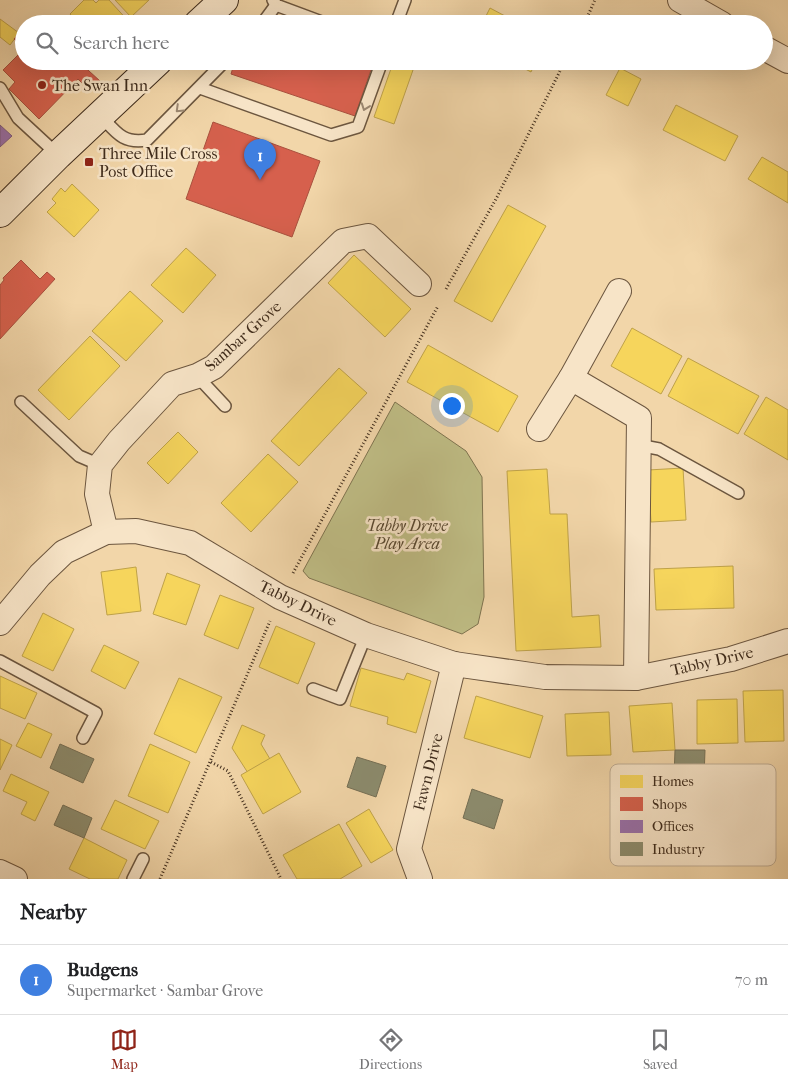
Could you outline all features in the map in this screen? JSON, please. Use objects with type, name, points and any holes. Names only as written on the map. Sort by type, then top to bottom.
[{"type":"street","points":[[208,15],[224,0]]},
{"type":"street","points":[[680,0],[706,15]]},
{"type":"street","points":[[773,53],[788,61]]},
{"type":"street","points":[[0,213],[58,155],[148,70]]},
{"type":"street","name":"Sambar Grove","points":[[100,466],[119,442],[172,384],[197,376],[214,367],[343,241],[368,236],[419,284]]},
{"type":"street","points":[[538,430],[571,378],[619,291]]},
{"type":"street","points":[[571,378],[639,418],[636,678]]},
{"type":"street","points":[[100,466],[97,494],[106,532]]},
{"type":"street","name":"Tabby Drive","points":[[0,623],[40,575],[64,552],[106,532],[136,531],[190,543],[280,597],[366,635],[454,664],[545,677],[636,678],[731,659],[788,641]]},
{"type":"street","name":"Fawn Drive","points":[[420,879],[409,849],[454,664]]},
{"type":"street","points":[[0,872],[15,879]]},
{"type":"lane","points":[[399,15],[405,0]]},
{"type":"lane","points":[[267,15],[274,2],[305,15]]},
{"type":"lane","points":[[100,115],[121,137],[135,142],[148,140],[217,70]]},
{"type":"lane","points":[[200,88],[331,135],[358,127],[379,70]]},
{"type":"lane","points":[[0,88],[18,118],[58,155]]},
{"type":"lane","points":[[197,376],[225,406]]},
{"type":"lane","points":[[21,402],[79,456],[100,466]]},
{"type":"lane","points":[[638,445],[659,449],[738,493]]},
{"type":"lane","points":[[313,689],[340,699],[366,635]]},
{"type":"lane","points":[[0,661],[96,713],[83,738]]},
{"type":"lane","points":[[133,879],[143,859]]},
{"type":"path","points":[[588,15],[596,0]]},
{"type":"path","points":[[445,293],[560,70]]},
{"type":"path","points":[[160,879],[280,597],[440,301]]},
{"type":"path","points":[[211,762],[228,771],[281,879]]},
{"type":"green space","name":"Tabby Drive Play Area","points":[[395,402],[466,451],[482,477],[484,597],[478,624],[462,634],[309,578],[303,571]]},
{"type":"building: Homes","points":[[84,0],[93,0],[96,3],[99,0],[109,0],[123,15],[71,15]]},
{"type":"building: Homes","points":[[115,0],[149,0],[133,15],[129,15]]},
{"type":"building: Homes","points":[[490,8],[503,15],[486,15]]},
{"type":"building: Homes","points":[[0,19],[15,30],[15,38],[10,45],[0,37]]},
{"type":"building: Homes","points":[[391,70],[413,70],[394,124],[374,117]]},
{"type":"building: Homes","points":[[619,70],[624,70],[641,79],[628,106],[606,95]]},
{"type":"building: Homes","points":[[676,105],[738,136],[725,161],[663,130]]},
{"type":"building: Homes","points":[[762,157],[788,172],[788,203],[748,179]]},
{"type":"building: Homes","points":[[72,184],[99,210],[74,237],[47,212],[56,203],[52,199],[61,188],[65,192]]},
{"type":"building: Homes","points":[[508,205],[546,226],[492,322],[454,301]]},
{"type":"building: Homes","points":[[186,248],[216,275],[183,313],[151,285]]},
{"type":"building: Homes","points":[[354,255],[411,309],[385,337],[328,283]]},
{"type":"building: Homes","points":[[130,291],[163,321],[126,361],[92,331]]},
{"type":"building: Homes","points":[[632,328],[682,356],[661,394],[611,366]]},
{"type":"building: Homes","points":[[90,336],[120,366],[69,420],[38,390]]},
{"type":"building: Homes","points":[[428,345],[518,396],[498,432],[407,382]]},
{"type":"building: Homes","points":[[688,358],[759,396],[738,434],[668,396]]},
{"type":"building: Homes","points":[[339,368],[367,393],[299,466],[271,441]]},
{"type":"building: Homes","points":[[766,397],[788,410],[788,460],[744,434]]},
{"type":"building: Homes","points":[[178,432],[198,452],[168,484],[147,463]]},
{"type":"building: Homes","points":[[268,454],[298,482],[251,532],[221,503]]},
{"type":"building: Homes","points":[[683,468],[686,520],[651,522],[648,470]]},
{"type":"building: Homes","points":[[547,469],[550,514],[567,514],[572,617],[599,615],[601,647],[516,651],[507,471]]},
{"type":"building: Homes","points":[[733,566],[734,608],[656,610],[654,569]]},
{"type":"building: Homes","points":[[136,567],[141,611],[107,615],[101,572]]},
{"type":"building: Homes","points":[[167,573],[200,585],[186,625],[153,614]]},
{"type":"building: Homes","points":[[220,595],[254,608],[238,649],[204,635]]},
{"type":"building: Homes","points":[[43,613],[74,629],[53,671],[22,656]]},
{"type":"building: Homes","points":[[276,626],[315,643],[298,684],[259,667]]},
{"type":"building: Homes","points":[[104,645],[139,662],[125,689],[91,671]]},
{"type":"building: Homes","points":[[361,668],[404,680],[407,673],[431,681],[416,733],[387,724],[388,717],[350,706]]},
{"type":"building: Homes","points":[[0,676],[37,693],[25,719],[0,708]]},
{"type":"building: Homes","points":[[179,678],[222,697],[196,753],[154,734]]},
{"type":"building: Homes","points":[[783,690],[784,741],[745,742],[743,691]]},
{"type":"building: Homes","points":[[476,696],[543,716],[530,758],[464,738]]},
{"type":"building: Homes","points":[[737,699],[738,743],[697,744],[697,700]]},
{"type":"building: Homes","points":[[672,703],[675,750],[633,752],[629,706]]},
{"type":"building: Homes","points":[[609,712],[611,755],[567,756],[565,714]]},
{"type":"building: Homes","points":[[28,723],[52,734],[41,758],[16,746]]},
{"type":"building: Homes","points":[[242,725],[265,735],[261,744],[270,759],[248,773],[232,748]]},
{"type":"building: Homes","points":[[0,739],[12,745],[0,770]]},
{"type":"building: Homes","points":[[150,744],[190,762],[168,813],[128,796]]},
{"type":"building: Homes","points":[[279,753],[301,792],[263,814],[241,775]]},
{"type":"building: Homes","points":[[11,774],[49,792],[35,821],[21,814],[27,802],[3,791]]},
{"type":"building: Homes","points":[[115,800],[159,821],[145,849],[101,829]]},
{"type":"building: Homes","points":[[369,809],[393,850],[371,863],[346,823]]},
{"type":"building: Homes","points":[[339,824],[362,866],[340,879],[297,879],[283,855]]},
{"type":"building: Homes","points":[[84,838],[127,860],[118,879],[90,879],[69,869]]},
{"type":"building: Shops","name":"The Swan Inn","points":[[15,58],[15,70],[88,70],[100,81],[90,91],[78,79],[39,119],[9,89],[15,82],[3,70]]},
{"type":"building: Shops","points":[[232,70],[371,70],[355,116],[231,74]]},
{"type":"building: Shops","points":[[213,122],[320,161],[292,237],[186,199]]},
{"type":"building: Shops","points":[[21,260],[40,279],[47,272],[55,279],[0,339],[0,285],[4,280],[3,278]]},
{"type":"building: Offices","points":[[0,125],[12,136],[0,147]]},
{"type":"building: Industry","points":[[60,744],[94,759],[83,783],[50,768]]},
{"type":"building: Industry","points":[[675,750],[705,750],[705,764],[674,764]]},
{"type":"building: Industry","points":[[357,757],[386,766],[376,797],[347,787]]},
{"type":"building: Industry","points":[[472,789],[503,800],[494,829],[463,818]]},
{"type":"building: Industry","points":[[63,805],[92,818],[84,838],[54,825]]},
{"type":"place","name":"The Swan Inn","points":[[42,85]]},
{"type":"place","name":"Three Mile Cross Post Office","points":[[89,162]]},
{"type":"place","name":"Budgens","points":[[260,180]]}]
